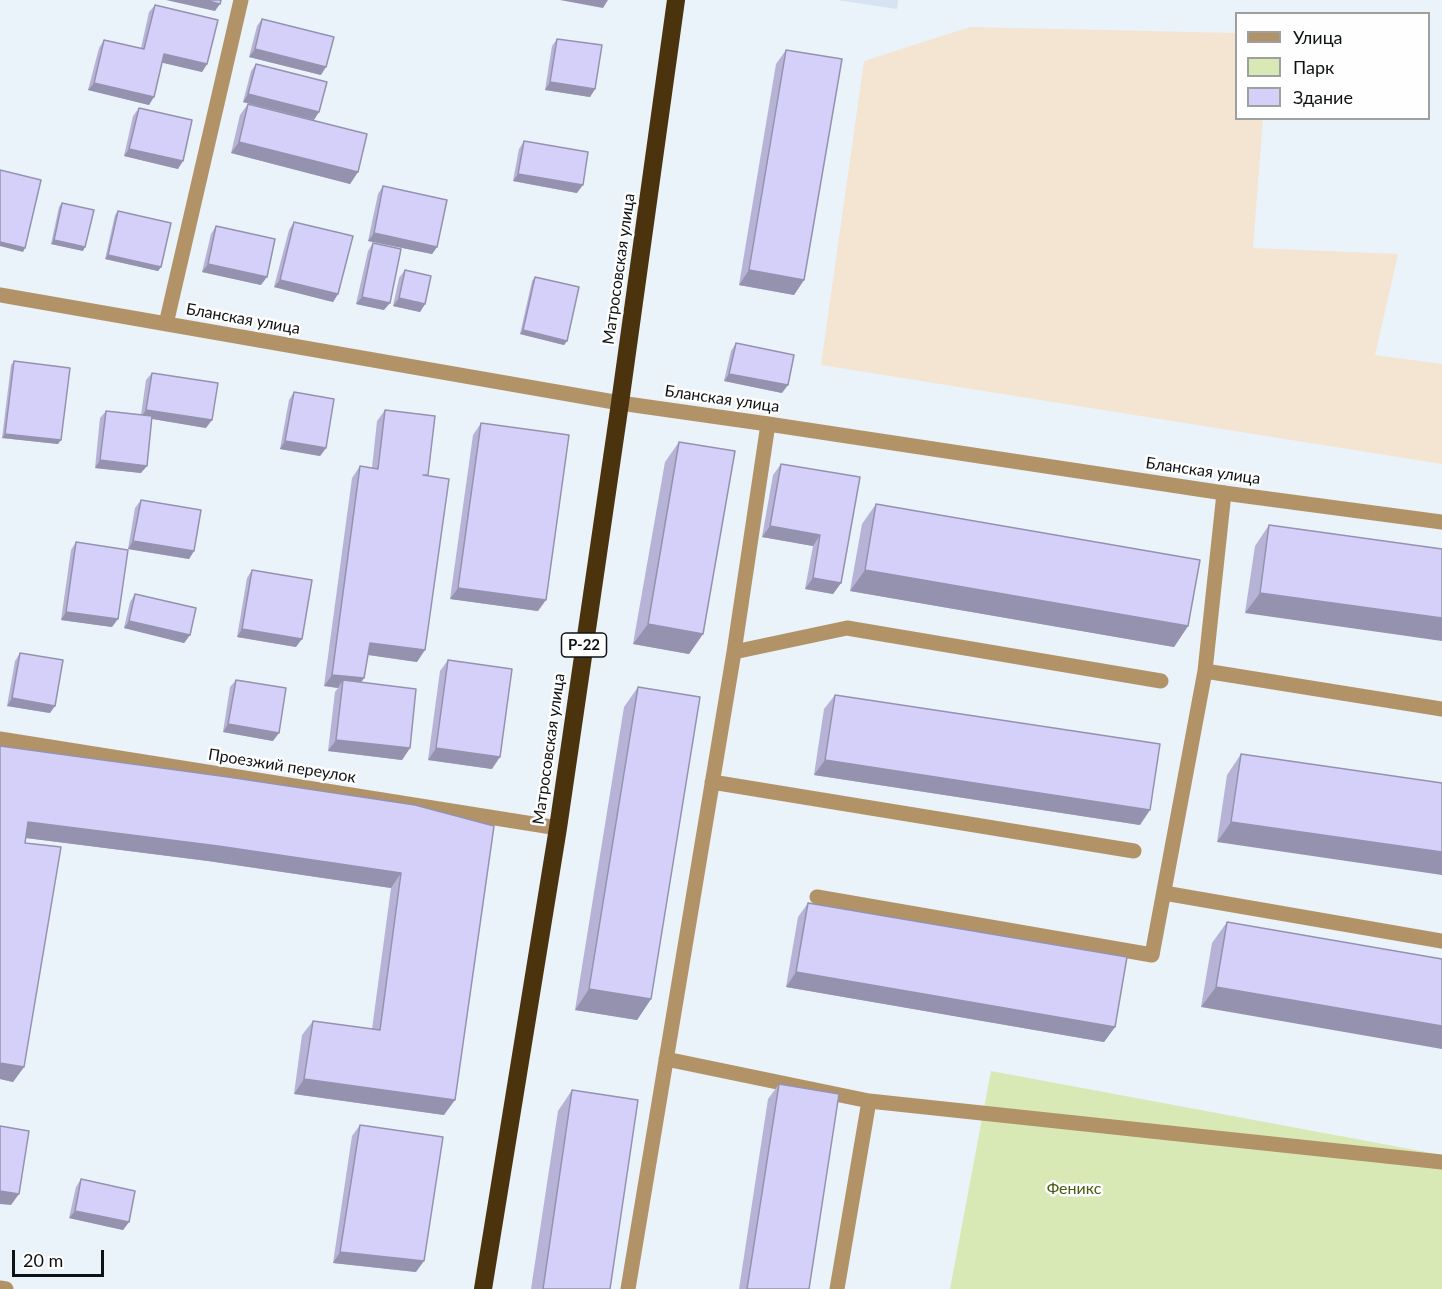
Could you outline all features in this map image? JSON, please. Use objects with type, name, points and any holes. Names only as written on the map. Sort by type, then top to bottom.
[{"type":"highway","name":"Матросовская улица","points":[[483,1289],[558,828],[676,0]]},
{"type":"street","points":[[166,324],[241,0]]},
{"type":"street","name":"Бланская улица","points":[[0,295],[620,403],[1224,493],[1442,522]]},
{"type":"street","points":[[628,1289],[734,652],[768,424]]},
{"type":"street","points":[[818,897],[1152,955],[1205,671],[1224,493]]},
{"type":"street","points":[[734,652],[847,628],[1161,681]]},
{"type":"street","points":[[1205,671],[1442,709]]},
{"type":"street","name":"Проезжий переулок","points":[[0,739],[558,828]]},
{"type":"street","points":[[712,782],[1134,851]]},
{"type":"street","points":[[1164,893],[1442,941]]},
{"type":"street","points":[[666,1059],[869,1101],[1442,1162]]},
{"type":"street","points":[[837,1289],[869,1101]]},
{"type":"street","points":[[0,1288],[6,1289]]},
{"type":"shaded area","points":[[837,0],[898,0],[897,9]]},
{"type":"shaded area","points":[[970,27],[1235,33],[1235,120],[1263,120],[1253,248],[1398,254],[1375,355],[1442,364],[1442,464],[821,365],[864,61]]},
{"type":"green space","name":"Феникс","points":[[991,1071],[1442,1155],[1442,1289],[950,1289]]},
{"type":"building","points":[[205,0],[221,0],[220,4]]},
{"type":"building","points":[[155,5],[218,20],[207,64],[164,54],[154,97],[94,83],[104,40],[144,49]]},
{"type":"building","points":[[262,19],[334,37],[326,67],[255,49]]},
{"type":"building","points":[[557,39],[602,45],[595,89],[550,82]]},
{"type":"building","points":[[786,50],[842,59],[804,280],[749,270]]},
{"type":"building","points":[[256,64],[327,82],[319,112],[248,94]]},
{"type":"building","points":[[248,104],[367,134],[358,172],[239,142]]},
{"type":"building","points":[[139,108],[192,120],[183,161],[129,149]]},
{"type":"building","points":[[524,141],[588,152],[583,185],[518,174]]},
{"type":"building","points":[[0,170],[41,180],[25,248],[0,242]]},
{"type":"building","points":[[383,186],[447,200],[437,247],[374,233]]},
{"type":"building","points":[[62,203],[94,210],[85,247],[54,240]]},
{"type":"building","points":[[118,211],[171,223],[161,267],[108,255]]},
{"type":"building","points":[[294,222],[353,236],[338,294],[280,280]]},
{"type":"building","points":[[216,226],[275,239],[267,277],[208,264]]},
{"type":"building","points":[[373,243],[401,249],[390,303],[362,297]]},
{"type":"building","points":[[405,270],[431,276],[425,304],[399,298]]},
{"type":"building","points":[[535,277],[579,287],[567,341],[523,330]]},
{"type":"building","points":[[736,343],[794,355],[788,385],[729,374]]},
{"type":"building","points":[[14,361],[70,368],[61,440],[5,434]]},
{"type":"building","points":[[152,373],[218,383],[212,420],[146,410]]},
{"type":"building","points":[[294,392],[334,399],[326,448],[285,441]]},
{"type":"building","points":[[385,410],[435,416],[428,475],[423,475],[449,479],[425,650],[370,643],[364,678],[332,675],[360,466],[378,469]]},
{"type":"building","points":[[106,411],[152,416],[147,466],[100,460]]},
{"type":"building","points":[[481,423],[569,435],[546,600],[458,588]]},
{"type":"building","points":[[679,442],[735,451],[703,634],[648,624]]},
{"type":"building","points":[[781,464],[860,477],[841,583],[813,578],[820,535],[770,526]]},
{"type":"building","points":[[141,500],[201,510],[194,551],[133,541]]},
{"type":"building","points":[[876,504],[1200,560],[1188,626],[865,570]]},
{"type":"building","points":[[1269,525],[1442,549],[1442,618],[1260,593]]},
{"type":"building","points":[[76,542],[128,550],[118,619],[66,612]]},
{"type":"building","points":[[252,570],[312,580],[302,639],[242,629]]},
{"type":"building","points":[[135,594],[196,608],[190,635],[129,621]]},
{"type":"building","points":[[20,653],[63,660],[55,706],[12,698]]},
{"type":"building","points":[[448,660],[512,669],[500,757],[436,748]]},
{"type":"building","points":[[236,680],[286,688],[279,733],[228,724]]},
{"type":"building","points":[[343,680],[416,689],[410,748],[336,740]]},
{"type":"building","points":[[638,687],[700,697],[651,999],[589,989]]},
{"type":"building","points":[[835,695],[1160,744],[1150,810],[825,760]]},
{"type":"building","points":[[0,746],[415,805],[494,826],[455,1100],[304,1079],[313,1021],[380,1030],[401,873],[218,846],[28,822],[25,843],[61,847],[24,1067],[0,1063]]},
{"type":"building","points":[[1241,754],[1442,783],[1442,852],[1231,822]]},
{"type":"building","points":[[808,903],[1127,957],[1115,1027],[796,972]]},
{"type":"building","points":[[1227,922],[1442,959],[1442,1026],[1216,987]]},
{"type":"building","points":[[779,1084],[839,1094],[809,1289],[747,1289]]},
{"type":"building","points":[[572,1090],[638,1100],[610,1289],[543,1289]]},
{"type":"building","points":[[360,1125],[443,1137],[424,1261],[340,1252]]},
{"type":"building","points":[[0,1126],[29,1131],[19,1194],[0,1191]]},
{"type":"building","points":[[81,1179],[135,1191],[129,1222],[75,1211]]}]
